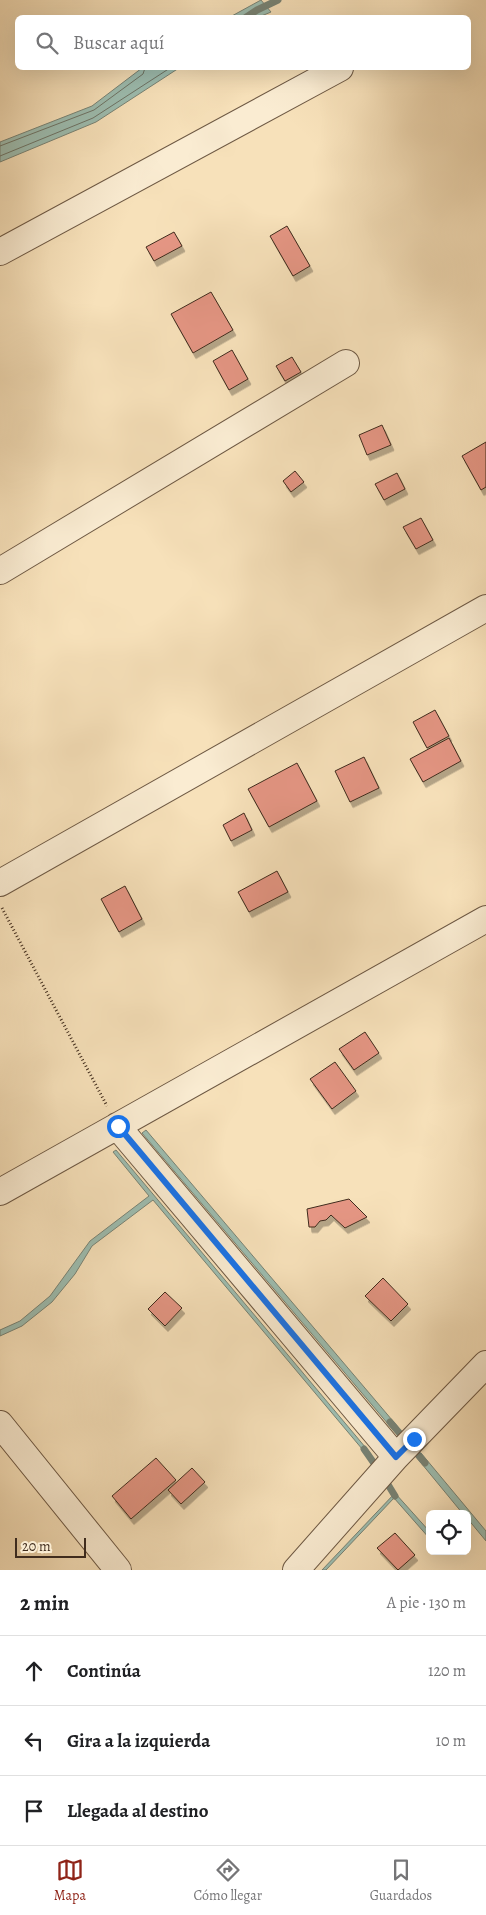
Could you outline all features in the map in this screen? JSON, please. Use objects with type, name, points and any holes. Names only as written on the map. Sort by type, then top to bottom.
[{"type":"street","points":[[0,252],[336,70]]},
{"type":"street","points":[[0,571],[346,363]]},
{"type":"street","points":[[0,883],[486,608]]},
{"type":"street","points":[[0,1192],[486,919]]},
{"type":"street","points":[[118,1126],[395,1458]]},
{"type":"street","points":[[296,1570],[395,1458],[486,1364]]},
{"type":"street","points":[[0,1424],[118,1570]]},
{"type":"path","points":[[0,904],[118,1126]]},
{"type":"water","points":[[261,0],[271,12],[264,15],[234,15]]},
{"type":"water","points":[[139,70],[176,70],[96,122],[0,162],[0,142],[92,106]]},
{"type":"water","points":[[146,1130],[398,1427],[394,1431],[142,1133]]},
{"type":"water","points":[[116,1150],[371,1454],[368,1456],[153,1200],[92,1246],[75,1274],[52,1302],[22,1326],[0,1336],[0,1330],[20,1321],[50,1296],[90,1241],[149,1196],[113,1152]]},
{"type":"water","points":[[421,1453],[468,1510],[460,1510],[417,1458]]},
{"type":"water","points":[[395,1493],[426,1528],[426,1534],[394,1498],[326,1570],[322,1570]]},
{"type":"water","points":[[471,1513],[486,1531],[486,1541],[471,1523]]},
{"type":"building","points":[[287,226],[310,266],[293,276],[270,236]]},
{"type":"building","points":[[174,232],[182,246],[154,261],[146,247]]},
{"type":"building","points":[[211,292],[233,330],[193,353],[171,314]]},
{"type":"building","points":[[232,350],[248,379],[229,390],[213,361]]},
{"type":"building","points":[[292,357],[301,372],[285,381],[276,366]]},
{"type":"building","points":[[382,425],[391,445],[367,455],[359,435]]},
{"type":"building","points":[[486,442],[486,487],[481,490],[462,456]]},
{"type":"building","points":[[295,471],[304,482],[291,492],[283,481]]},
{"type":"building","points":[[397,473],[405,489],[384,500],[375,484]]},
{"type":"building","points":[[421,518],[433,540],[416,549],[403,527]]},
{"type":"building","points":[[435,710],[449,736],[427,748],[413,722]]},
{"type":"building","points":[[449,738],[461,761],[423,782],[410,759]]},
{"type":"building","points":[[364,757],[379,788],[350,802],[335,771]]},
{"type":"building","points":[[297,763],[317,801],[269,827],[248,789]]},
{"type":"building","points":[[244,813],[252,830],[231,841],[223,825]]},
{"type":"building","points":[[277,871],[288,892],[249,912],[238,892]]},
{"type":"building","points":[[125,886],[142,919],[119,932],[101,899]]},
{"type":"building","points":[[365,1032],[379,1053],[354,1070],[339,1049]]},
{"type":"building","points":[[335,1062],[356,1091],[332,1109],[310,1079]]},
{"type":"building","points":[[349,1199],[367,1217],[345,1228],[331,1215],[326,1220],[320,1221],[315,1227],[309,1227],[307,1209]]},
{"type":"building","points":[[383,1278],[408,1304],[391,1321],[365,1296]]},
{"type":"building","points":[[165,1292],[182,1308],[165,1326],[148,1309]]},
{"type":"building","points":[[156,1458],[176,1480],[131,1519],[112,1496]]},
{"type":"building","points":[[192,1468],[205,1482],[181,1504],[168,1490]]},
{"type":"building","points":[[395,1533],[415,1555],[398,1570],[377,1548]]},
{"type":"waterway","points":[[250,15],[278,0]]},
{"type":"waterway","points":[[390,1422],[425,1463]]},
{"type":"waterway","points":[[364,1449],[378,1469]]},
{"type":"waterway","points":[[384,1478],[395,1496]]},
{"type":"route","points":[[118,1126],[396,1457],[414,1439]]}]
